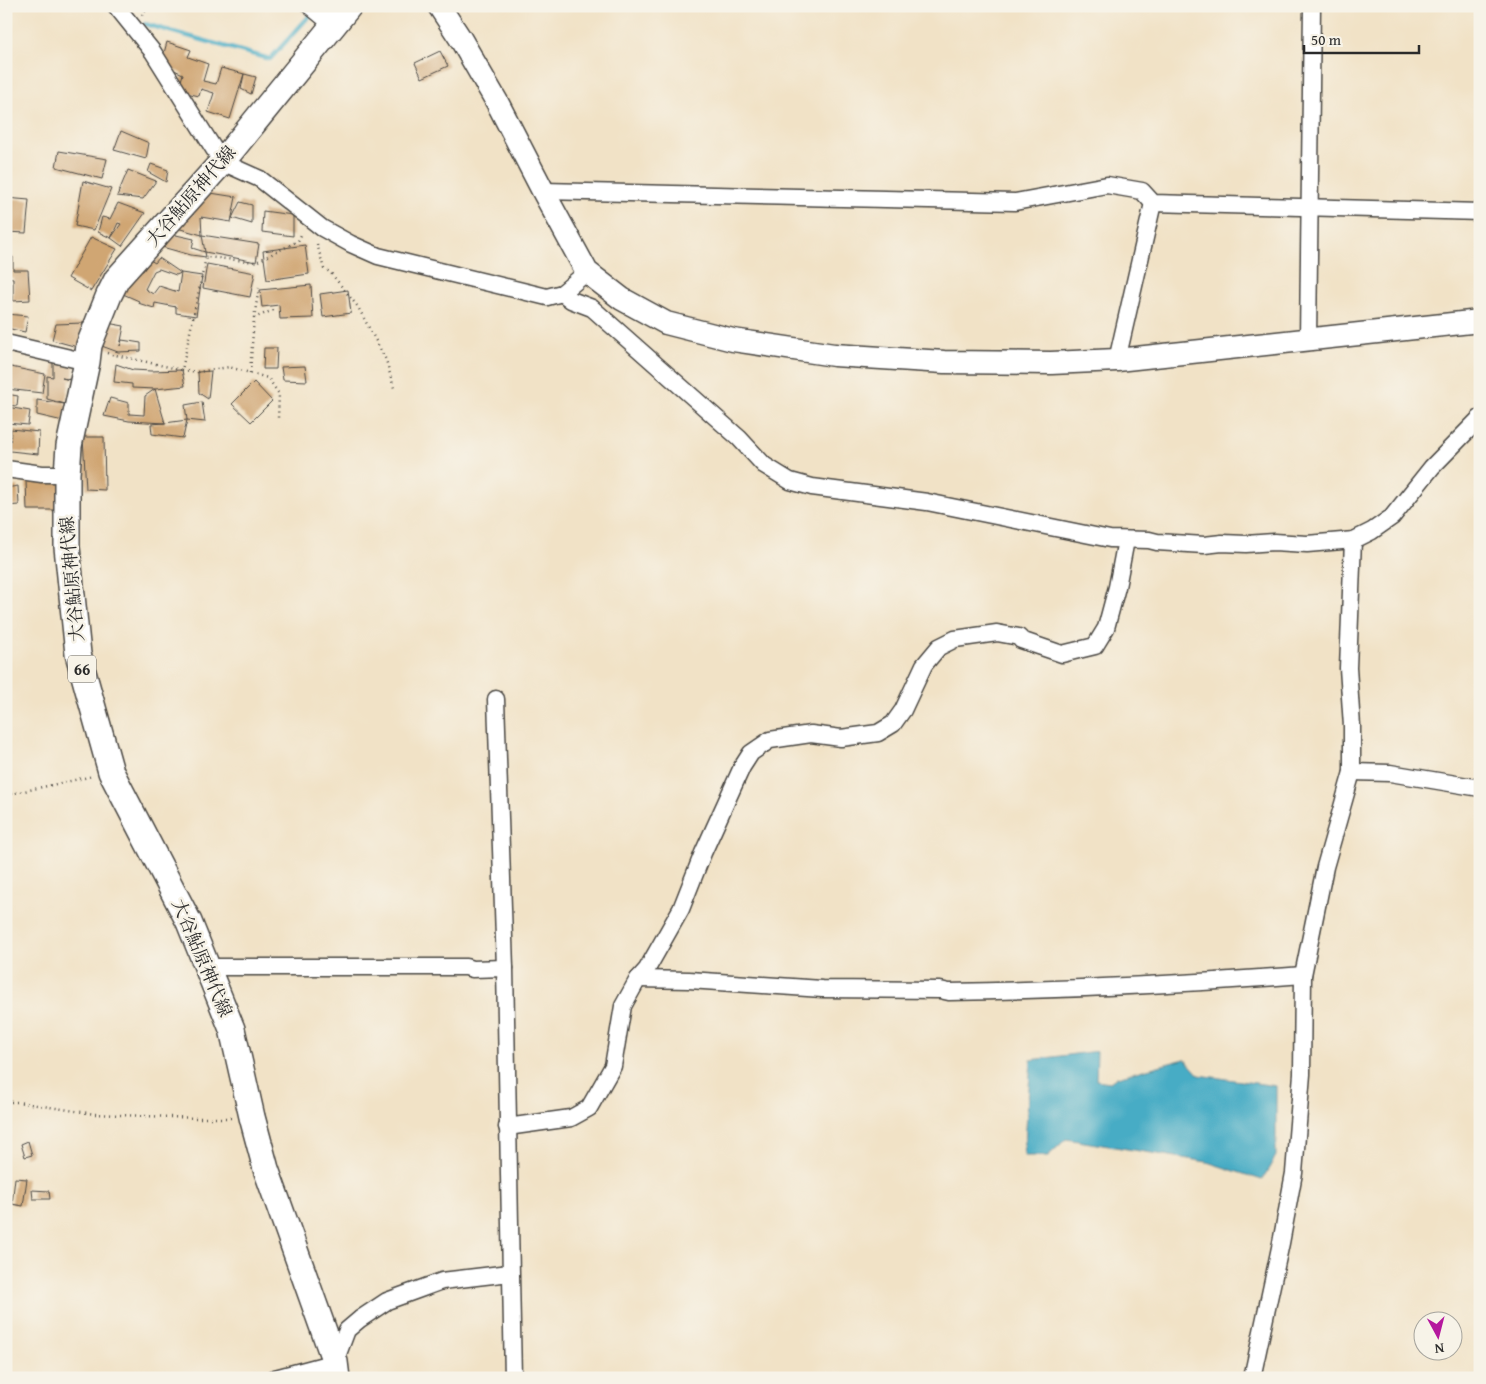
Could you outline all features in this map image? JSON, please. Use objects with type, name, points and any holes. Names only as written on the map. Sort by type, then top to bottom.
[{"type":"main road","name":"大谷鮎原神代線","points":[[336,1370],[266,1169],[232,1030],[189,922],[111,772],[78,654],[67,547],[67,474],[69,446],[89,345],[108,295],[117,279],[222,162],[341,16]]},
{"type":"street","points":[[116,6],[153,52],[222,162],[260,179],[310,218],[350,244],[378,256],[547,297],[562,293],[587,272]]},
{"type":"street","points":[[310,6],[341,16]]},
{"type":"street","points":[[439,6],[497,102],[587,272],[622,299],[666,323],[733,340],[834,354],[944,362],[1051,363],[1117,360],[1480,321]]},
{"type":"street","points":[[1308,340],[1312,6]]},
{"type":"street","points":[[543,191],[1015,202],[1107,185],[1142,191],[1153,203],[1480,212]]},
{"type":"street","points":[[1117,360],[1153,203]]},
{"type":"street","points":[[562,293],[571,300],[592,308],[739,438],[764,465],[790,481],[812,487],[927,502],[1110,539],[1204,545],[1222,542],[1306,544],[1353,540],[1372,531],[1392,517],[1432,468],[1480,418]]},
{"type":"street","points":[[6,343],[87,362]]},
{"type":"street","points":[[6,469],[42,474],[67,474]]},
{"type":"street","points":[[507,1127],[571,1118],[589,1108],[613,1066],[623,1006],[638,979],[647,969],[680,909],[738,776],[751,753],[770,740],[812,734],[841,738],[878,733],[893,724],[903,710],[924,665],[939,647],[955,639],[996,633],[1019,637],[1020,640],[1062,654],[1095,646],[1106,628],[1117,587],[1126,540]]},
{"type":"street","points":[[1252,1378],[1294,1173],[1302,1074],[1303,975],[1325,867],[1352,772],[1352,726],[1348,668],[1353,540]]},
{"type":"street","points":[[496,699],[505,968],[513,1378]]},
{"type":"street","points":[[1352,772],[1390,773],[1480,788]]},
{"type":"street","points":[[207,967],[505,968]]},
{"type":"street","points":[[638,979],[689,980],[822,989],[940,990],[949,992],[1045,990],[1303,975]]},
{"type":"street","points":[[275,1378],[336,1370],[347,1330],[387,1301],[442,1281],[510,1273]]},
{"type":"path","points":[[310,218],[324,270],[330,272],[358,307],[386,360],[394,388]]},
{"type":"path","points":[[182,370],[206,257],[256,262],[298,241]]},
{"type":"path","points":[[250,373],[254,318],[259,288]]},
{"type":"path","points":[[254,318],[276,309]]},
{"type":"path","points":[[87,362],[108,353],[182,370],[198,372],[229,368],[268,378],[279,394],[278,419]]},
{"type":"path","points":[[6,795],[111,772]]},
{"type":"path","points":[[6,1102],[96,1114],[197,1118],[252,1117]]},
{"type":"water","points":[[1097,1051],[1096,1080],[1110,1082],[1117,1077],[1185,1059],[1199,1075],[1276,1086],[1276,1156],[1262,1180],[1207,1162],[1066,1139],[1048,1156],[1024,1156],[1031,1060]]},
{"type":"building","points":[[167,42],[191,50],[188,57],[208,64],[203,81],[216,84],[221,68],[256,77],[251,94],[241,89],[244,74],[230,119],[208,112],[214,93],[201,89],[199,96],[178,91],[183,74],[161,64]]},
{"type":"building","points":[[440,51],[448,66],[422,78],[415,63]]},
{"type":"building","points":[[121,131],[149,143],[146,159],[114,150]]},
{"type":"building","points":[[59,151],[107,159],[102,179],[56,167]]},
{"type":"building","points":[[151,164],[168,170],[166,182],[148,172]]},
{"type":"building","points":[[128,170],[156,181],[143,199],[117,196]]},
{"type":"building","points":[[83,181],[111,189],[94,230],[75,226]]},
{"type":"building","points":[[198,191],[236,197],[231,222],[201,217],[202,235],[177,228],[180,212],[193,215]]},
{"type":"building","points":[[6,198],[29,200],[26,233],[6,232]]},
{"type":"building","points":[[240,202],[252,205],[252,224],[232,218]]},
{"type":"building","points":[[118,203],[145,213],[122,246],[98,232],[102,217],[110,219]],"holes":[[[118,223],[121,224],[111,238]]]},
{"type":"building","points":[[263,211],[293,215],[293,236],[262,232]]},
{"type":"building","points":[[167,233],[194,239],[192,248],[205,252],[206,257],[162,247]]},
{"type":"building","points":[[202,235],[259,244],[256,262],[205,252]]},
{"type":"building","points":[[91,237],[117,249],[91,291],[68,278]]},
{"type":"building","points":[[305,245],[309,274],[267,280],[263,251]]},
{"type":"building","points":[[6,257],[13,257],[13,270],[28,270],[30,300],[13,301],[13,278],[6,277]]},
{"type":"building","points":[[159,258],[181,273],[202,276],[196,316],[176,313],[176,307],[155,303],[154,308],[138,303],[139,301],[123,294],[137,271],[143,271],[150,260],[155,263]],"holes":[[[159,269],[176,275],[181,273],[178,292],[159,286],[153,294],[145,289],[154,271]]]},
{"type":"building","points":[[207,264],[255,273],[250,297],[203,288]]},
{"type":"building","points":[[311,285],[313,318],[280,319],[279,305],[262,307],[260,290]]},
{"type":"building","points":[[348,290],[351,313],[323,317],[320,294]]},
{"type":"building","points":[[6,314],[28,316],[25,332],[6,328]]},
{"type":"building","points":[[83,323],[81,348],[52,340],[56,324]]},
{"type":"building","points":[[107,323],[124,326],[120,346],[122,340],[141,343],[141,351],[118,352],[99,345]]},
{"type":"building","points":[[264,348],[277,348],[276,369],[263,369]]},
{"type":"building","points":[[53,362],[74,365],[73,380],[62,378],[70,380],[65,404],[47,399],[47,376],[53,377]]},
{"type":"building","points":[[116,364],[133,370],[182,370],[185,386],[155,389],[132,388],[132,384],[114,382]]},
{"type":"building","points":[[6,366],[45,374],[42,393],[6,389]]},
{"type":"building","points":[[305,366],[307,381],[283,380],[281,367]]},
{"type":"building","points":[[211,371],[208,399],[199,393],[198,372]]},
{"type":"building","points":[[254,382],[272,401],[251,422],[232,404]]},
{"type":"building","points":[[155,389],[165,423],[129,421],[104,416],[110,398],[129,403],[129,414],[144,415],[145,396]]},
{"type":"building","points":[[6,394],[18,396],[17,406],[6,405]]},
{"type":"building","points":[[37,400],[65,404],[67,406],[63,421],[37,415]]},
{"type":"building","points":[[202,402],[205,422],[187,420],[185,405]]},
{"type":"building","points":[[7,407],[30,411],[28,425],[7,423]]},
{"type":"building","points":[[187,420],[183,438],[152,434],[151,424]]},
{"type":"building","points":[[11,429],[39,432],[38,454],[10,451]]},
{"type":"building","points":[[83,437],[104,437],[105,490],[86,489]]},
{"type":"building","points":[[26,480],[63,482],[63,510],[27,510]]},
{"type":"building","points":[[18,486],[19,505],[6,506],[6,488]]},
{"type":"building","points":[[28,1141],[32,1155],[25,1157],[21,1144]]},
{"type":"building","points":[[15,1178],[27,1179],[23,1206],[12,1204]]},
{"type":"building","points":[[32,1190],[49,1191],[50,1199],[33,1199]]},
{"type":"waterway","points":[[145,24],[270,59],[313,12]]}]
